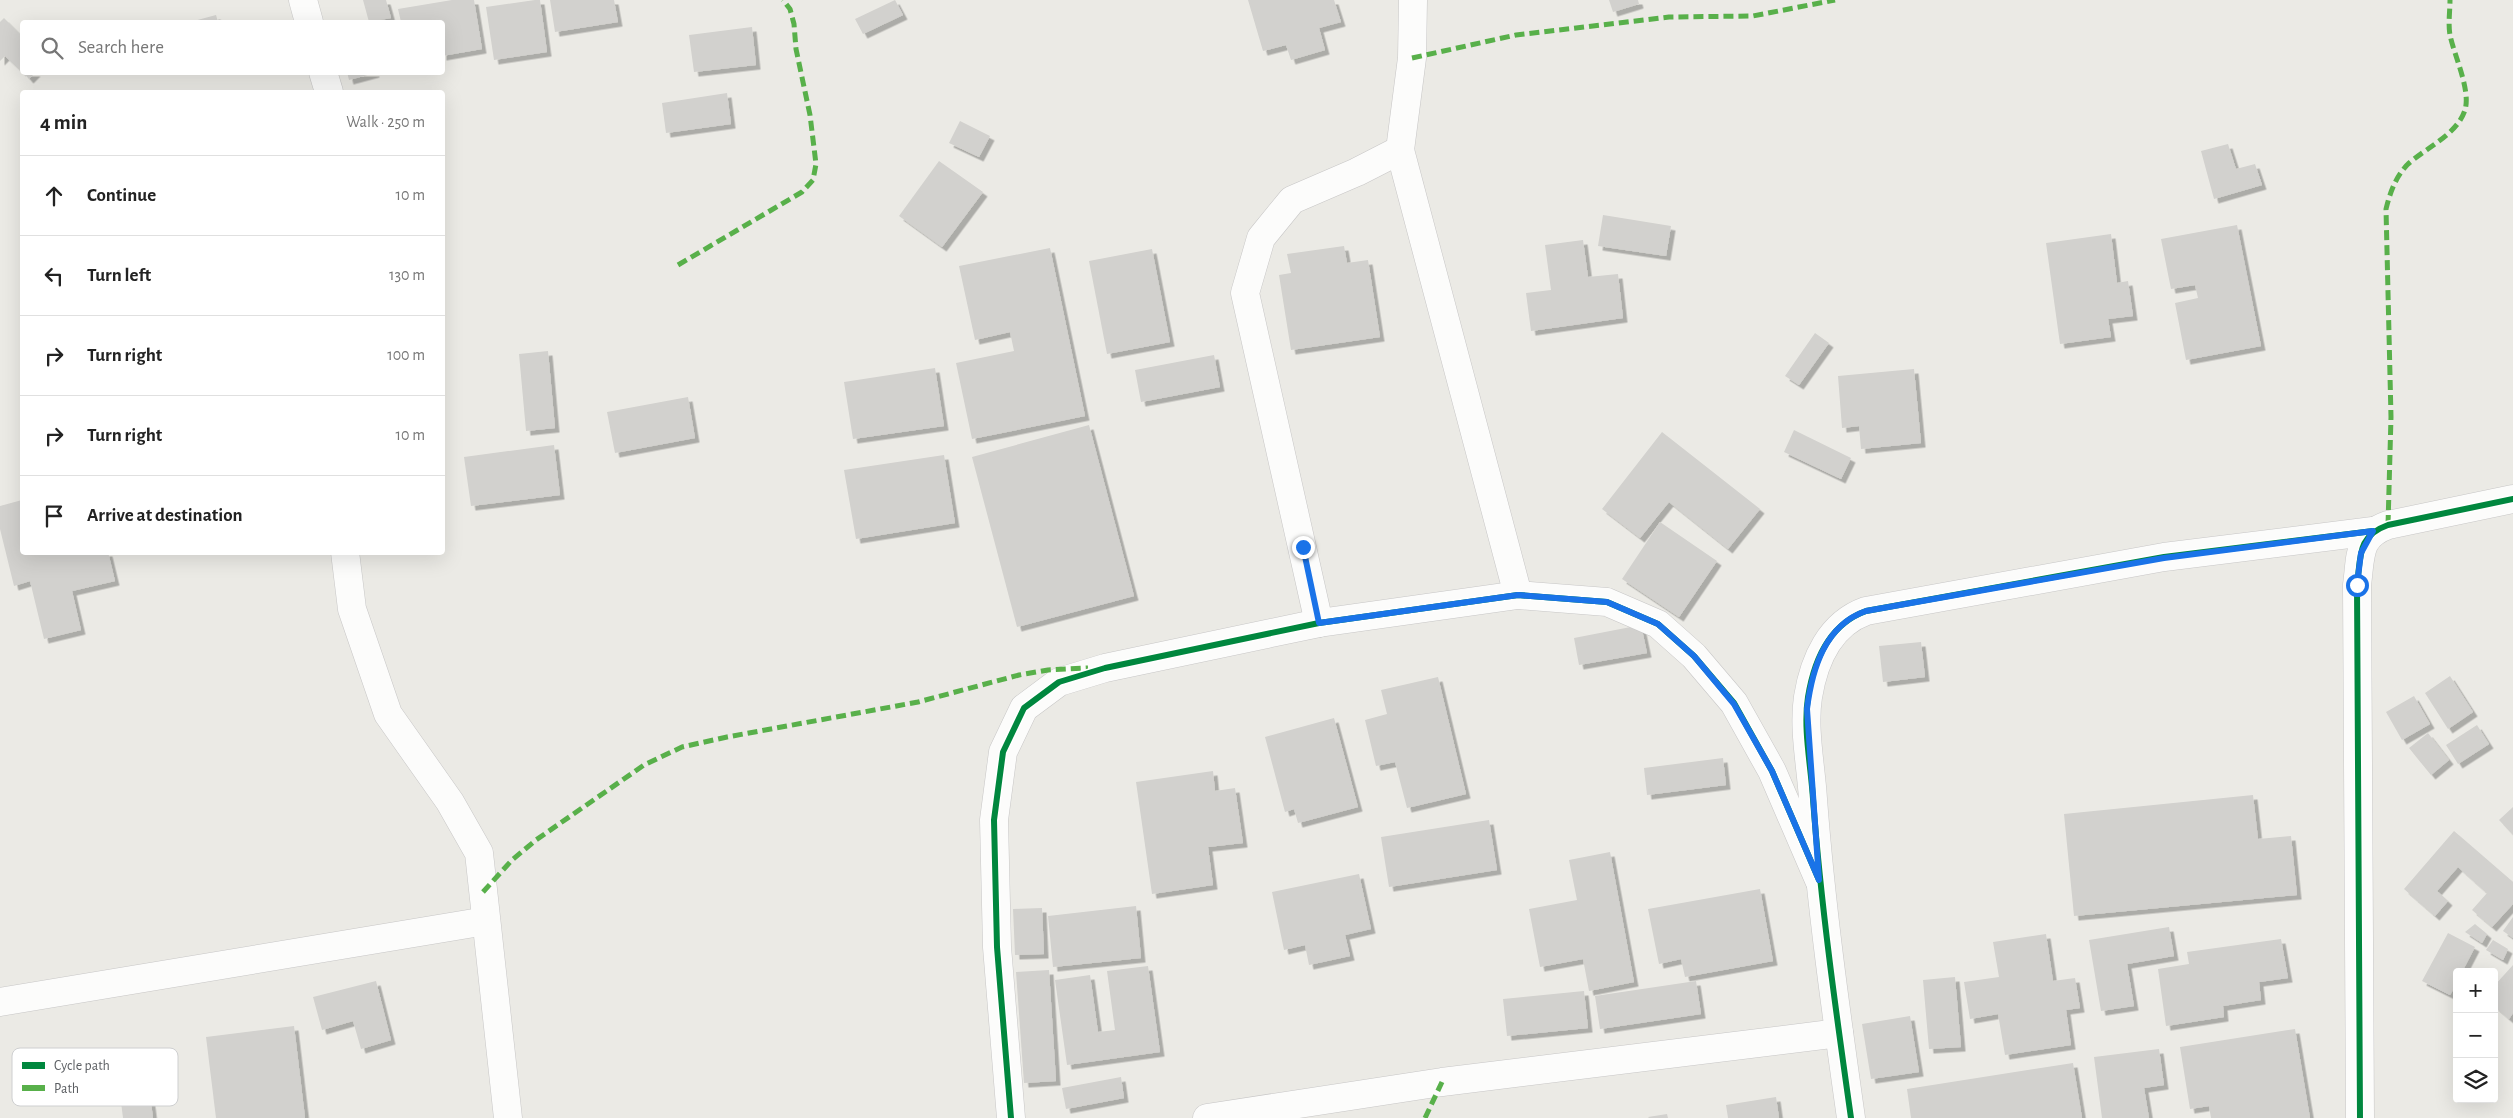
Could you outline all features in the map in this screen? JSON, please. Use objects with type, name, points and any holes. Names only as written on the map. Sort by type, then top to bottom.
[{"type":"street","points":[[303,0],[308,20]]},
{"type":"street","points":[[1413,0],[1412,58],[1400,150],[1518,595]]},
{"type":"street","points":[[324,75],[328,90]]},
{"type":"street","points":[[1319,623],[1245,293],[1261,238],[1292,200],[1357,172],[1400,150]]},
{"type":"street","points":[[1851,1118],[1819,880],[1807,709],[1808,695],[1827,640],[1840,624],[1853,615],[1866,611],[2164,558],[2373,531],[2388,524],[2513,499]]},
{"type":"street","points":[[2360,1118],[2357,585],[2361,553],[2373,531]]},
{"type":"street","points":[[345,555],[352,610],[388,714],[450,802],[479,854],[508,1118]]},
{"type":"street","points":[[1011,1118],[997,947],[994,820],[1003,752],[1024,708],[1059,682],[1105,668],[1319,623],[1518,595],[1607,602],[1658,624],[1694,656],[1734,704],[1772,771],[1819,880]]},
{"type":"street","points":[[0,1002],[486,921]]},
{"type":"street","points":[[1208,1118],[1442,1082],[1839,1033]]},
{"type":"building","points":[[363,0],[386,0],[391,18],[368,20]]},
{"type":"building","points":[[452,0],[474,0],[482,49],[445,55],[445,20],[401,20],[398,9]]},
{"type":"building","points":[[540,0],[547,52],[494,60],[486,7]]},
{"type":"building","points":[[550,0],[614,0],[618,22],[555,32]]},
{"type":"building","points":[[895,0],[903,15],[863,34],[855,19]]},
{"type":"building","points":[[1248,0],[1334,0],[1341,22],[1319,28],[1325,50],[1291,60],[1286,45],[1263,51]]},
{"type":"building","points":[[1609,0],[1638,0],[1639,4],[1613,12]]},
{"type":"building","points":[[216,15],[217,20],[197,20]]},
{"type":"building","points":[[4,18],[20,34],[20,70],[5,56],[0,61],[0,22]]},
{"type":"building","points":[[752,27],[756,65],[694,72],[689,35]]},
{"type":"building","points":[[348,75],[368,75],[349,80]]},
{"type":"building","points":[[727,93],[731,124],[666,133],[662,103]]},
{"type":"building","points":[[960,121],[990,136],[979,157],[949,143]]},
{"type":"building","points":[[2228,144],[2236,169],[2255,164],[2262,185],[2214,199],[2201,151]]},
{"type":"building","points":[[939,161],[983,192],[942,247],[899,216]]},
{"type":"building","points":[[1603,215],[1671,226],[1666,256],[1598,246]]},
{"type":"building","points":[[2237,225],[2261,346],[2186,360],[2175,303],[2198,298],[2195,285],[2171,289],[2161,239]]},
{"type":"building","points":[[2111,234],[2117,283],[2128,281],[2133,316],[2108,319],[2111,337],[2060,344],[2046,243]]},
{"type":"building","points":[[1583,240],[1588,277],[1618,274],[1623,318],[1531,331],[1526,293],[1551,290],[1545,245]]},
{"type":"building","points":[[1344,246],[1347,263],[1368,260],[1380,337],[1291,350],[1279,275],[1291,273],[1287,254]]},
{"type":"building","points":[[1050,248],[1085,416],[972,439],[956,363],[1014,351],[1010,332],[975,340],[959,266]]},
{"type":"building","points":[[1152,249],[1170,342],[1107,354],[1089,261]]},
{"type":"building","points":[[1815,333],[1829,343],[1799,385],[1785,376]]},
{"type":"building","points":[[548,351],[555,428],[526,431],[519,354]]},
{"type":"building","points":[[1214,355],[1220,387],[1141,402],[1135,370]]},
{"type":"building","points":[[935,368],[944,426],[853,439],[844,382]]},
{"type":"building","points":[[1914,369],[1921,443],[1861,449],[1859,426],[1842,428],[1838,376]]},
{"type":"building","points":[[688,397],[695,438],[615,453],[607,412]]},
{"type":"building","points":[[1089,425],[1134,596],[1017,627],[972,457]]},
{"type":"building","points":[[1794,430],[1851,458],[1841,479],[1784,452]]},
{"type":"building","points":[[1662,432],[1760,509],[1728,549],[1669,502],[1640,538],[1602,509]]},
{"type":"building","points":[[554,445],[560,495],[471,506],[464,457]]},
{"type":"building","points":[[944,455],[955,523],[856,539],[844,470]]},
{"type":"building","points":[[20,501],[20,555],[109,555],[115,581],[72,591],[81,630],[44,639],[30,581],[14,586],[0,529],[0,506]]},
{"type":"building","points":[[1660,522],[1717,561],[1679,617],[1622,579]]},
{"type":"building","points":[[1641,625],[1647,653],[1579,665],[1574,638]]},
{"type":"building","points":[[1921,642],[1925,677],[1883,682],[1879,646]]},
{"type":"building","points":[[2450,676],[2473,712],[2448,729],[2425,693]]},
{"type":"building","points":[[1438,677],[1466,794],[1407,808],[1395,762],[1376,766],[1365,720],[1387,714],[1381,690]]},
{"type":"building","points":[[2414,696],[2430,724],[2402,740],[2386,712]]},
{"type":"building","points":[[1334,718],[1358,807],[1298,823],[1294,809],[1285,812],[1265,737]]},
{"type":"building","points":[[2477,725],[2489,744],[2458,764],[2446,745]]},
{"type":"building","points":[[2428,733],[2449,760],[2431,775],[2409,748]]},
{"type":"building","points":[[1723,758],[1726,785],[1647,795],[1644,768]]},
{"type":"building","points":[[1213,771],[1215,791],[1235,788],[1243,843],[1208,847],[1213,885],[1152,894],[1136,782]]},
{"type":"building","points":[[2253,795],[2258,839],[2291,836],[2297,895],[2074,916],[2064,814]]},
{"type":"building","points":[[2513,807],[2513,835],[2499,820]]},
{"type":"building","points":[[1489,820],[1497,870],[1389,887],[1381,837]]},
{"type":"building","points":[[2454,831],[2513,882],[2513,904],[2492,927],[2472,910],[2487,893],[2458,867],[2437,891],[2448,901],[2435,916],[2404,889]]},
{"type":"building","points":[[1610,852],[1634,982],[1589,991],[1583,959],[1540,967],[1529,909],[1577,900],[1569,860]]},
{"type":"building","points":[[1359,874],[1371,929],[1345,935],[1350,956],[1309,965],[1305,945],[1284,950],[1272,892]]},
{"type":"building","points":[[1760,889],[1773,961],[1685,977],[1681,959],[1659,964],[1648,909]]},
{"type":"building","points":[[1136,906],[1141,958],[1053,967],[1048,916]]},
{"type":"building","points":[[1042,908],[1044,954],[1015,955],[1013,909]]},
{"type":"building","points":[[2513,917],[2513,938],[2503,931]]},
{"type":"building","points":[[2475,924],[2487,934],[2482,943],[2465,932]]},
{"type":"building","points":[[2169,927],[2174,956],[2127,964],[2134,1006],[2101,1011],[2089,940]]},
{"type":"building","points":[[2448,933],[2475,947],[2464,968],[2453,968],[2453,990],[2450,995],[2422,981]]},
{"type":"building","points":[[2046,934],[2053,981],[2075,978],[2080,1008],[2066,1010],[2071,1045],[2005,1055],[1998,1014],[1970,1019],[1964,982],[1999,977],[1993,942]]},
{"type":"building","points":[[2281,939],[2288,978],[2259,982],[2261,1000],[2223,1006],[2224,1017],[2166,1026],[2158,969],[2189,964],[2187,952]]},
{"type":"building","points":[[2493,940],[2508,949],[2503,960],[2486,950]]},
{"type":"building","points":[[2513,965],[2513,1013],[2509,1019],[2498,1009],[2498,982]]},
{"type":"building","points":[[1148,966],[1160,1052],[1067,1065],[1055,980],[1090,975],[1098,1032],[1115,1030],[1107,971]]},
{"type":"building","points":[[1049,970],[1056,1081],[1024,1083],[1016,972]]},
{"type":"building","points":[[1955,977],[1961,1047],[1929,1049],[1923,980]]},
{"type":"building","points":[[376,981],[391,1040],[361,1049],[353,1021],[322,1030],[313,997]]},
{"type":"building","points":[[1696,981],[1701,1014],[1600,1029],[1595,996]]},
{"type":"building","points":[[1584,991],[1588,1028],[1507,1036],[1503,999]]},
{"type":"building","points":[[1910,1016],[1919,1072],[1871,1079],[1862,1024]]},
{"type":"building","points":[[294,1026],[305,1118],[216,1118],[206,1037]]},
{"type":"building","points":[[2295,1029],[2310,1118],[2211,1118],[2209,1106],[2190,1109],[2180,1047]]},
{"type":"building","points":[[2159,1049],[2164,1085],[2144,1088],[2149,1118],[2102,1118],[2094,1057]]},
{"type":"building","points":[[2073,1063],[2082,1118],[1911,1118],[1907,1089]]},
{"type":"building","points":[[1121,1077],[1124,1098],[1066,1109],[1062,1088]]},
{"type":"building","points":[[1776,1097],[1779,1118],[1728,1118],[1726,1105]]},
{"type":"building","points":[[122,1106],[151,1106],[153,1118],[123,1118]]},
{"type":"building","points":[[1667,1114],[1668,1118],[1648,1117]]},
{"type":"marked path","points":[[678,265],[802,192],[813,180],[816,164],[810,115],[796,49],[794,24],[790,9],[783,0]]},
{"type":"marked path","points":[[1412,58],[1516,35],[1669,17],[1753,16],[1835,0]]},
{"type":"marked path","points":[[2388,525],[2391,417],[2386,209],[2399,175],[2414,159],[2448,134],[2461,119],[2465,110],[2466,93],[2450,35],[2450,0]]},
{"type":"marked path","points":[[483,892],[512,860],[536,840],[644,765],[682,747],[918,702],[1019,675],[1048,670],[1088,668]]},
{"type":"marked path","points":[[1425,1118],[1442,1082]]},
{"type":"cycle path","points":[[2360,1118],[2357,585],[2360,556],[2362,548],[2371,535],[2388,525],[2513,499]]},
{"type":"cycle path","points":[[1851,1118],[1834,999],[1820,879],[1806,722],[1811,683],[1819,657],[1833,634],[1853,617],[1866,611],[2164,557],[2373,531]]},
{"type":"cycle path","points":[[1011,1118],[997,947],[994,820],[1003,752],[1024,708],[1059,682],[1105,668],[1319,623],[1518,595],[1607,602],[1658,624],[1694,656],[1734,703],[1772,771],[1819,880]]},
{"type":"route","points":[[1303,547],[1319,623],[1518,595],[1607,602],[1658,624],[1694,656],[1734,704],[1772,771],[1819,880],[1807,709],[1808,695],[1827,640],[1840,624],[1853,615],[1866,611],[2164,558],[2373,531],[2369,535],[2361,553],[2357,585]]}]
